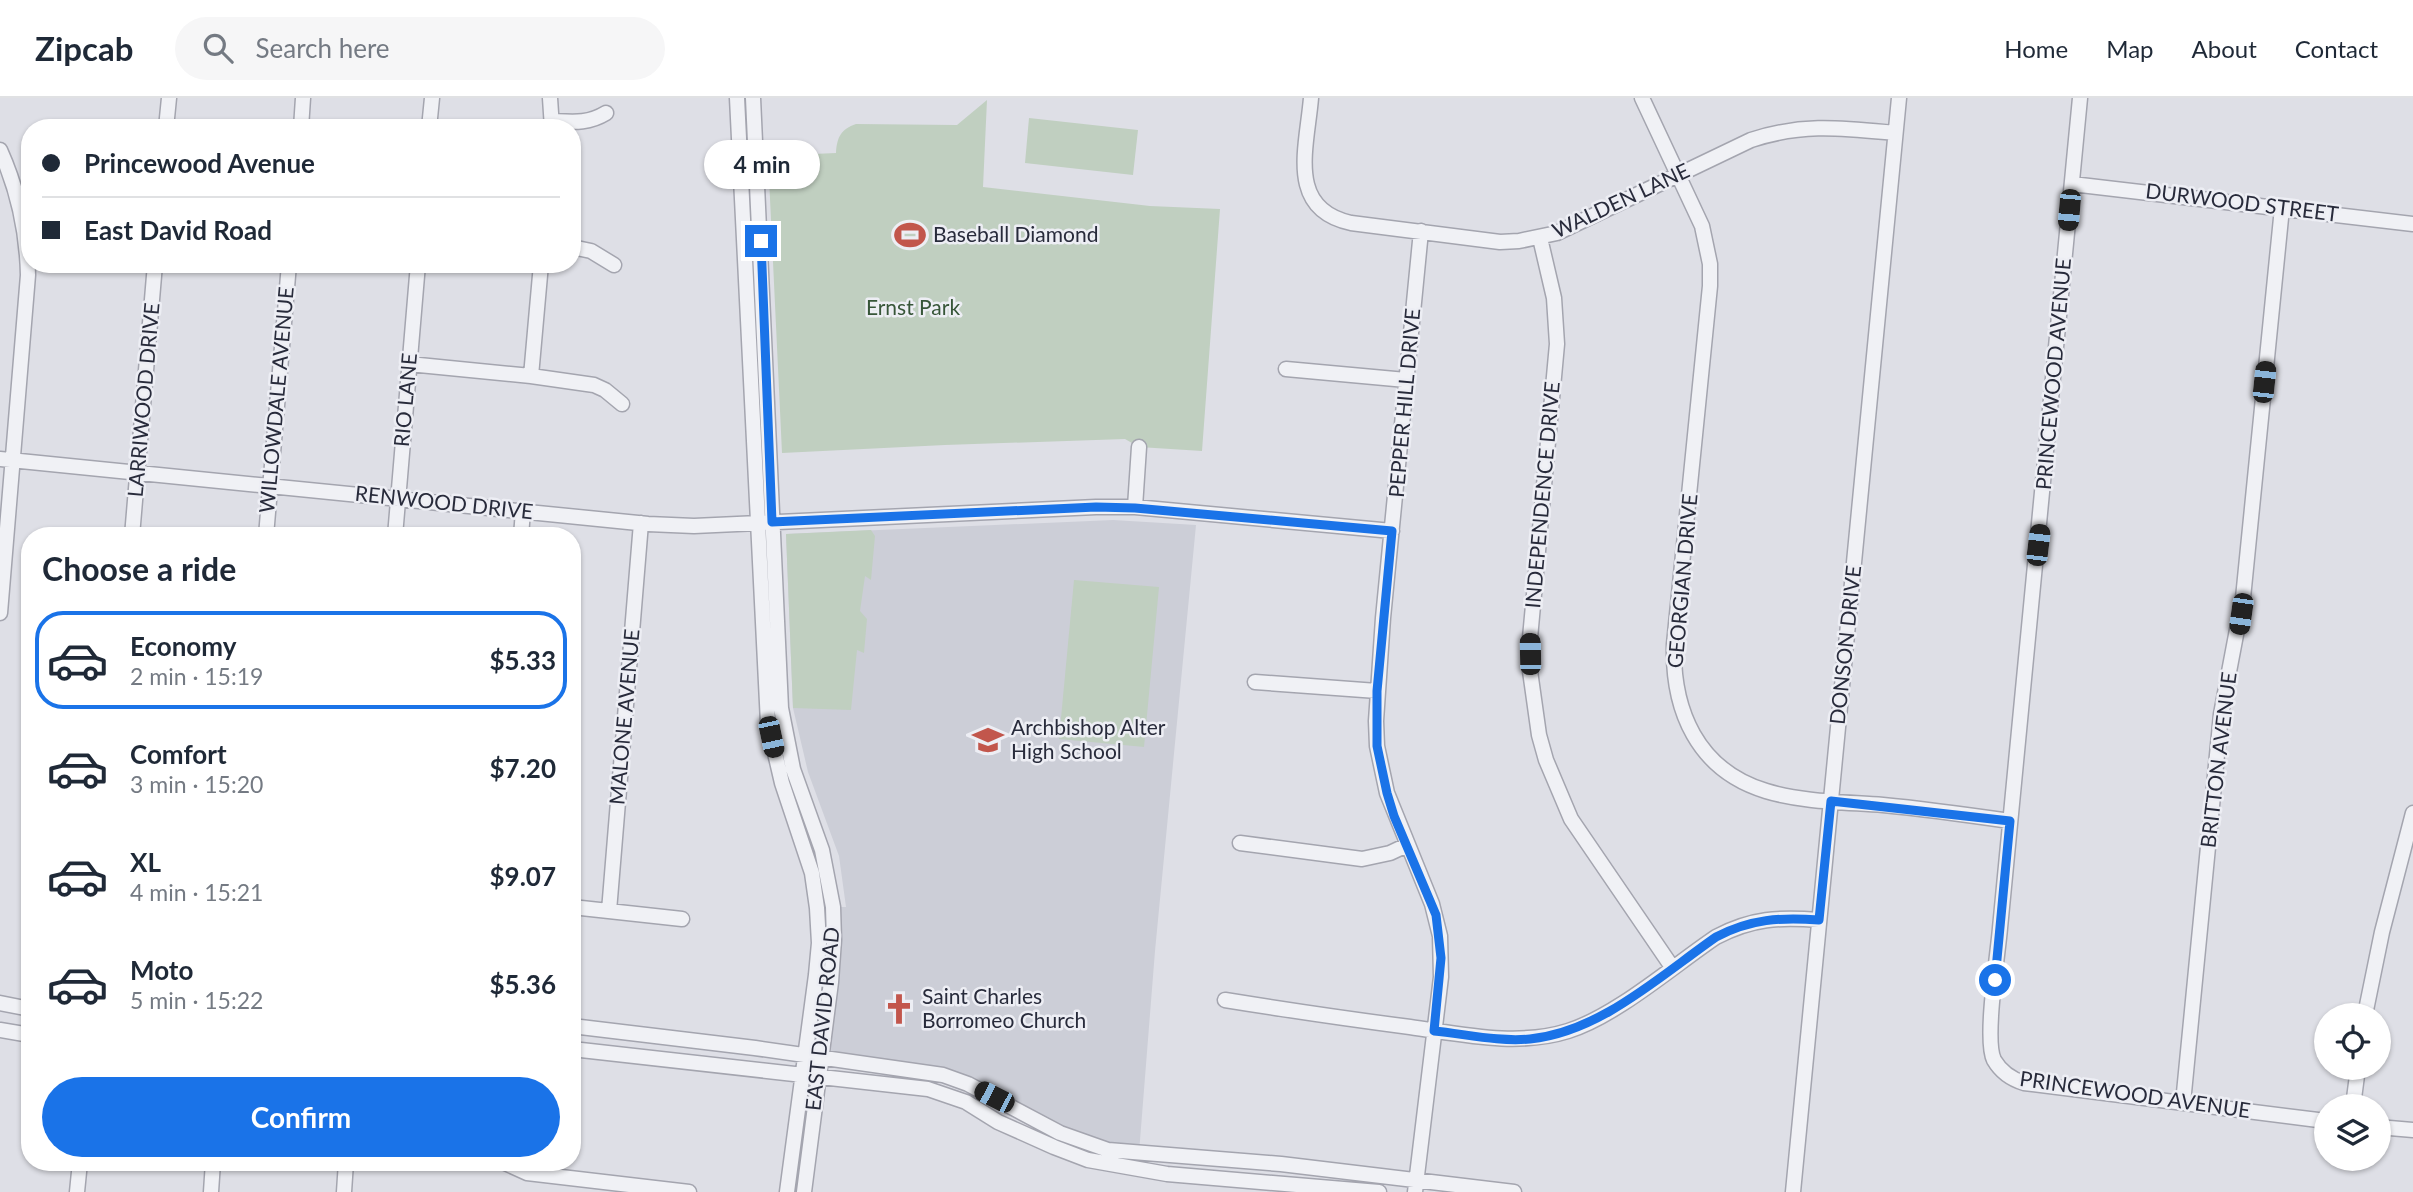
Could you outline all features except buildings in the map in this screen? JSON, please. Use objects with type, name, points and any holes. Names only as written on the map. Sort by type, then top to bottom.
[{"type":"street","points":[[167,119],[169,98]]},
{"type":"street","points":[[301,119],[303,98]]},
{"type":"street","points":[[430,119],[432,98]]},
{"type":"street","points":[[550,98],[552,119]]},
{"type":"street","name":"EAST DAVID ROAD","points":[[737,98],[744,242],[784,729],[793,769],[822,850],[833,907],[834,940],[804,1192]]},
{"type":"street","name":"EAST DAVID ROAD","points":[[753,98],[761,241],[768,723],[782,783],[808,858],[817,908],[819,943],[787,1192]]},
{"type":"street","name":"WALDEN LANE","points":[[1311,98],[1304,171],[1309,195],[1320,209],[1343,221],[1500,242],[1540,238],[1574,225],[1751,140],[1791,129],[1837,128],[1895,133]]},
{"type":"street","name":"GEORGIAN DRIVE","points":[[1642,98],[1702,226],[1710,264],[1674,644],[1675,687],[1692,733],[1722,768],[1767,791],[1790,797],[1903,807],[2010,821]]},
{"type":"street","name":"DONSON DRIVE","points":[[1793,1192],[1899,98]]},
{"type":"street","name":"PRINCEWOOD AVENUE","points":[[2080,98],[1990,1032],[1991,1050],[1999,1067],[2014,1080],[2024,1083],[2314,1119]]},
{"type":"street","points":[[581,122],[593,121],[606,113]]},
{"type":"street","points":[[0,150],[21,216]]},
{"type":"street","name":"DURWOOD STREET","points":[[2072,184],[2413,224]]},
{"type":"street","name":"BRITTON AVENUE","points":[[2183,1103],[2221,714],[2243,598],[2282,208]]},
{"type":"street","name":"PEPPER HILL DRIVE","points":[[1416,1186],[1440,977],[1440,936],[1432,904],[1394,816],[1380,768],[1376,721],[1421,231]]},
{"type":"street","name":"INDEPENDENCE DRIVE","points":[[1540,238],[1557,321],[1530,638],[1530,671],[1537,724],[1546,760],[1571,819],[1605,873],[1672,967]]},
{"type":"street","points":[[744,242],[761,241]]},
{"type":"street","points":[[581,249],[591,251],[614,265]]},
{"type":"street","points":[[0,613],[7,459],[27,300],[27,273]]},
{"type":"street","name":"LARRIWOOD DRIVE","points":[[133,527],[154,273]]},
{"type":"street","name":"WILLOWDALE AVENUE","points":[[267,527],[288,273]]},
{"type":"street","name":"RIO LANE","points":[[396,527],[417,273]]},
{"type":"street","points":[[531,376],[540,273]]},
{"type":"street","points":[[409,364],[531,376],[594,386],[605,390],[622,404]]},
{"type":"street","points":[[1286,369],[1406,380]]},
{"type":"street","points":[[1135,508],[1139,447]]},
{"type":"street","name":"RENWOOD DRIVE","points":[[7,459],[270,487],[694,526],[1096,507],[1135,508],[1392,531]]},
{"type":"street","points":[[522,527],[523,511]]},
{"type":"street","name":"MALONE AVENUE","points":[[609,911],[641,523]]},
{"type":"street","points":[[1255,681],[1377,691]]},
{"type":"street","points":[[2367,1003],[2379,944],[2413,813]]},
{"type":"street","points":[[1240,844],[1362,859],[1390,853],[1407,845]]},
{"type":"street","points":[[581,907],[682,919]]},
{"type":"street","points":[[1225,1000],[1434,1031],[1528,1039],[1559,1034],[1587,1024],[1609,1012],[1716,937],[1750,923],[1785,918],[1819,920]]},
{"type":"street","points":[[0,1003],[21,1007]]},
{"type":"street","points":[[581,1027],[917,1070],[957,1079],[1060,1133],[1108,1150],[1281,1164],[1416,1186],[1514,1192]]},
{"type":"street","points":[[0,1030],[21,1034]]},
{"type":"street","points":[[581,1050],[802,1076],[819,1075],[898,1084],[947,1094],[966,1101],[998,1122],[1088,1160],[1167,1174],[1379,1192]]},
{"type":"street","points":[[2391,1128],[2413,1130]]},
{"type":"street","points":[[1212,1192],[1214,1159]]},
{"type":"street","points":[[77,1192],[79,1171]]},
{"type":"street","points":[[211,1192],[212,1171]]},
{"type":"street","points":[[344,1192],[345,1171]]},
{"type":"street","points":[[523,1171],[551,1177],[689,1192]]},
{"type":"shaded area","name":"Archbishop Alter High School","points":[[1113,520],[1196,525],[1155,951],[1139,1153],[1108,1150],[968,1084],[821,1058],[833,907],[846,907],[839,856],[808,772],[793,708],[786,534]]},
{"type":"green space","name":"Ernst Park","points":[[987,100],[983,187],[1150,206],[1220,209],[1202,451],[1139,447],[1125,439],[782,453],[768,156],[836,153],[841,134],[856,124],[957,125]]},
{"type":"green space","points":[[1029,118],[1138,130],[1133,175],[1025,163]]},
{"type":"green space","points":[[871,530],[875,536],[871,580],[865,576],[860,611],[867,619],[864,653],[857,650],[851,710],[793,708],[786,534]]},
{"type":"green space","points":[[1074,580],[1159,587],[1144,747],[1059,739]]},
{"type":"place","name":"Baseball Diamond","points":[[910,235]]},
{"type":"place","name":"Archbishop Alter High School","points":[[988,740]]},
{"type":"place","name":"Saint Charles Borromeo Church","points":[[899,1009]]},
{"type":"route","points":[[761,241],[772,522],[1096,507],[1153,509],[1392,531],[1377,691],[1377,746],[1380,768],[1394,816],[1436,915],[1441,958],[1434,1031],[1528,1039],[1569,1031],[1609,1012],[1732,928],[1768,919],[1819,920],[1831,801],[2010,821],[1995,980]]}]
